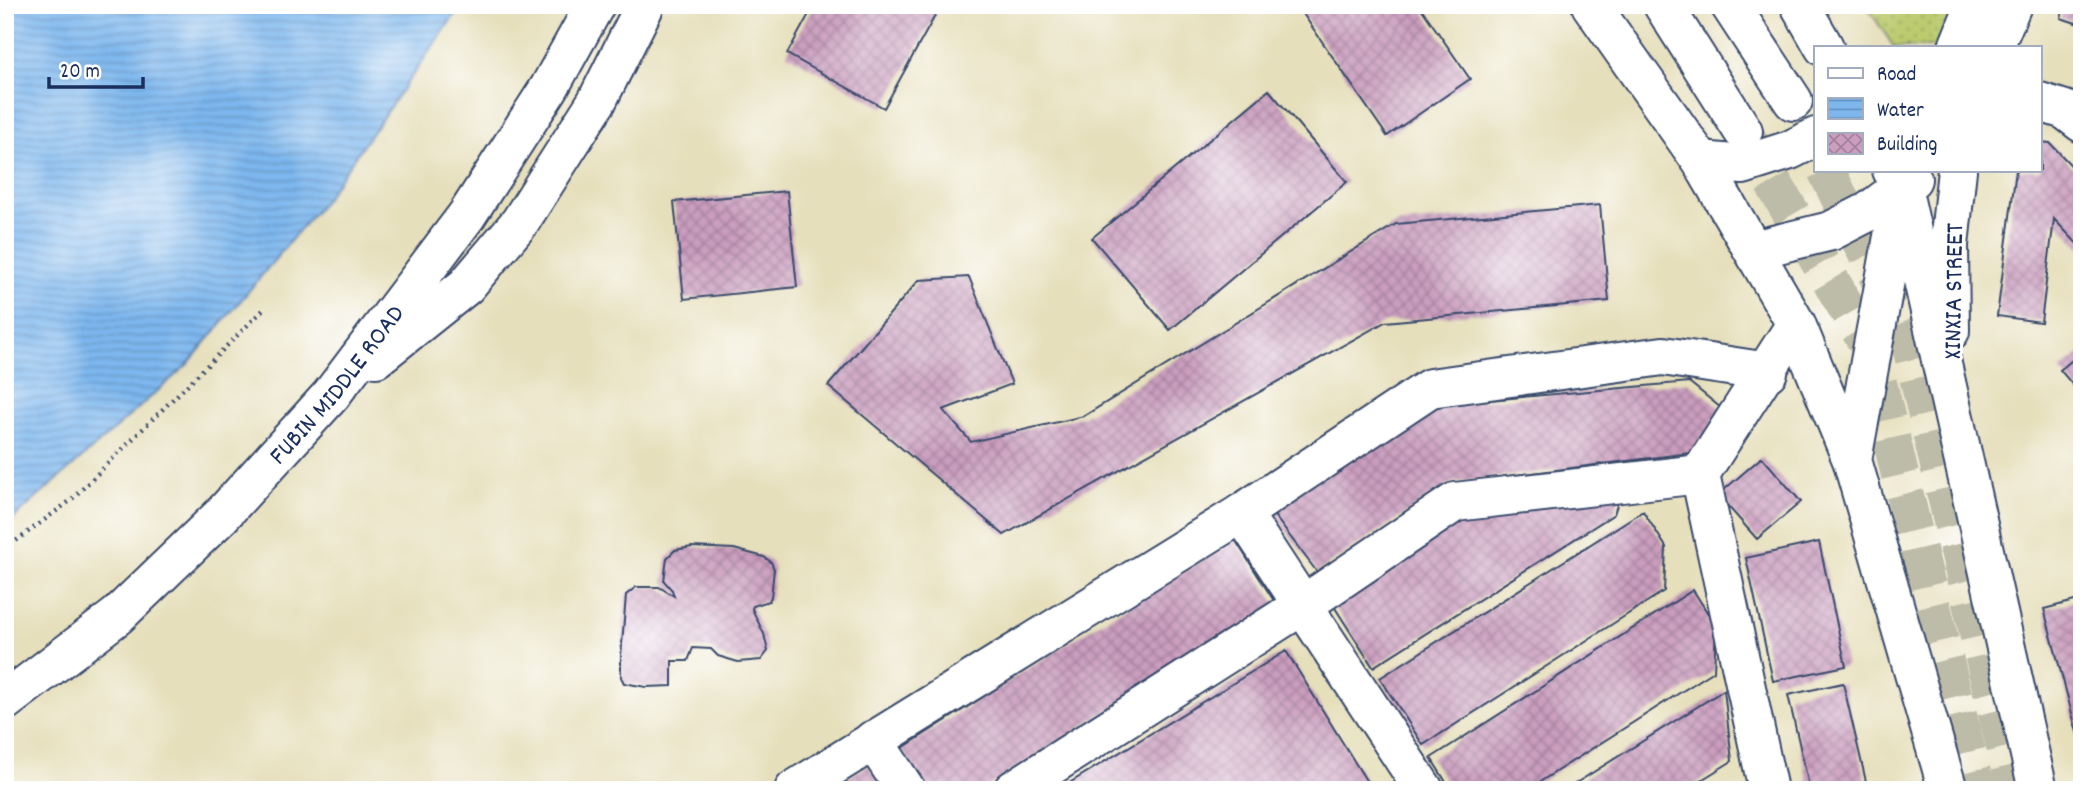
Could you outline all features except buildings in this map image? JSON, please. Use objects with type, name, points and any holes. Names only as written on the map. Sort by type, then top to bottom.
[{"type":"main road","points":[[331,395],[413,256],[499,132],[572,5]]},
{"type":"main road","name":"FUBIN MIDDLE ROAD","points":[[5,701],[117,617],[221,516],[331,395],[467,215],[550,88],[595,5]]},
{"type":"main road","points":[[331,395],[466,286],[520,222],[597,102],[645,5]]},
{"type":"main road","points":[[1591,5],[1701,161],[1797,324],[1852,460],[1948,790]]},
{"type":"main road","points":[[1663,5],[1743,131]]},
{"type":"main road","points":[[1730,5],[1793,102]]},
{"type":"main road","points":[[1800,5],[1823,46]]},
{"type":"main road","points":[[1958,46],[1975,5]]},
{"type":"main road","points":[[1994,46],[2012,5]]},
{"type":"main road","points":[[2042,103],[2065,110],[2082,122]]},
{"type":"main road","points":[[1701,161],[1743,166],[1790,150],[1814,138]]},
{"type":"main road","name":"XINXIA STREET","points":[[1952,413],[1949,245],[1957,172]]},
{"type":"main road","points":[[1753,250],[1831,231],[1868,212],[1906,174]]},
{"type":"main road","points":[[1906,174],[1952,413],[2038,790]]},
{"type":"main road","points":[[1852,460],[1906,174]]},
{"type":"main road","points":[[1768,790],[1700,474],[1797,324]]},
{"type":"main road","points":[[794,790],[1242,513],[1430,388],[1663,356],[1768,372]]},
{"type":"main road","points":[[1013,790],[1303,605],[1455,502],[1700,474]]},
{"type":"main road","points":[[1242,513],[1424,790]]},
{"type":"main road","points":[[873,740],[906,790]]},
{"type":"path","points":[[5,549],[70,501],[264,309]]},
{"type":"green space","points":[[1866,5],[1962,5],[1945,46],[1893,46]]},
{"type":"water","points":[[5,5],[462,5],[323,202],[187,365],[5,526]]},
{"type":"tunnel","points":[[1744,133],[1869,346],[1976,790]]},
{"type":"tunnel","points":[[1827,172],[1910,342],[2015,790]]}]
